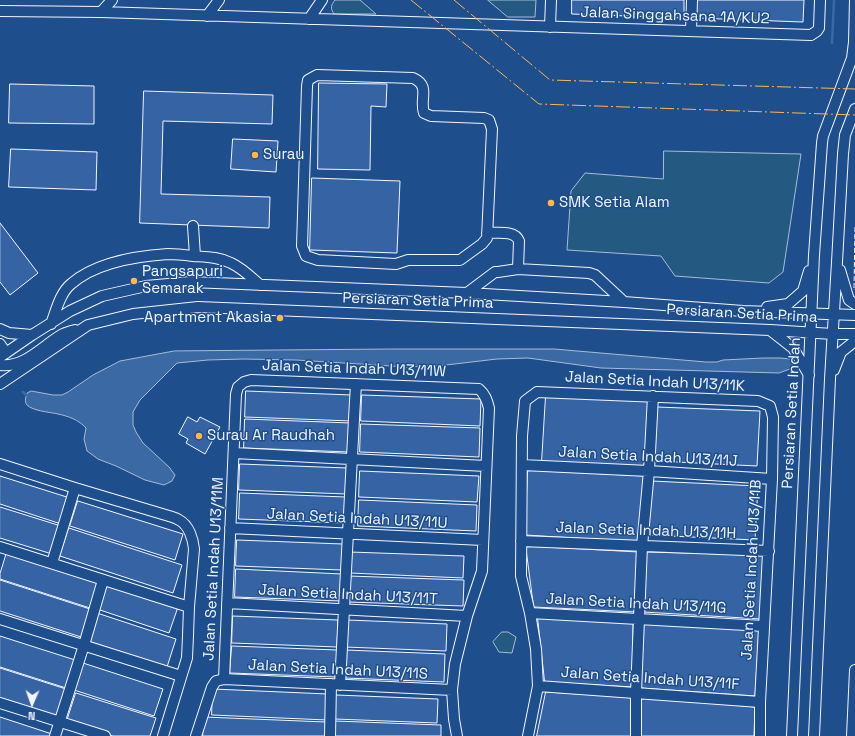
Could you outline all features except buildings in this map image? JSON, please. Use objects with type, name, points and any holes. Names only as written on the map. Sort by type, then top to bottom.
[{"type":"street","points":[[102,12],[112,0]]},
{"type":"street","points":[[207,16],[219,0]]},
{"type":"street","points":[[309,19],[322,0]]},
{"type":"street","points":[[550,27],[551,0]]},
{"type":"street","points":[[692,0],[692,31]]},
{"type":"street","name":"Jalan Singgahsana 1A/KU2","points":[[0,11],[102,12],[811,35],[817,31],[819,24],[820,0]]},
{"type":"street","name":"Persiaran Setia Indah","points":[[792,736],[814,255],[823,136],[852,58],[855,0]]},
{"type":"street","points":[[317,74],[412,78],[421,83],[423,87],[422,108],[424,113],[431,116],[484,118],[489,120],[492,129],[487,233],[487,238],[482,244],[460,260],[408,260],[396,264],[318,260],[306,256],[302,246],[308,80],[317,74]]},
{"type":"street","points":[[814,736],[842,154],[845,135],[855,110]]},
{"type":"street","points":[[193,226],[194,256]]},
{"type":"street","points":[[487,233],[513,234],[518,238],[518,269]]},
{"type":"street","points":[[51,324],[62,295],[70,284],[86,273],[109,264],[136,258],[170,254],[214,257],[231,263],[260,285]]},
{"type":"street","points":[[743,311],[788,304],[803,291],[814,255]]},
{"type":"street","points":[[837,262],[848,300],[855,304]]},
{"type":"street","points":[[467,293],[495,272],[518,269],[589,273],[595,275],[624,302]]},
{"type":"street","name":"Persiaran Setia Prima","points":[[2,362],[32,335],[70,311],[102,296],[146,286],[190,282],[467,293],[624,302],[743,311],[855,315]]},
{"type":"street","name":"Persiaran Setia Prima","points":[[0,384],[88,325],[133,314],[198,307],[855,334]]},
{"type":"street","points":[[0,344],[2,362],[18,363],[64,334],[88,325]]},
{"type":"street","points":[[0,329],[9,334],[32,335]]},
{"type":"street","points":[[770,330],[793,348],[809,375]]},
{"type":"street","points":[[830,379],[841,352],[855,341]]},
{"type":"street","name":"Jalan Setia Indah U13/11W","points":[[236,394],[238,386],[251,380],[479,389],[483,392],[487,399],[489,408],[486,466]]},
{"type":"street","points":[[330,736],[344,609],[356,384]]},
{"type":"street","name":"Jalan Setia Indah U13/11K","points":[[522,466],[522,436],[525,401],[537,392],[758,401],[770,406]]},
{"type":"street","name":"Jalan Setia Indah U13/11M","points":[[196,736],[212,687],[216,681],[224,679],[236,394]]},
{"type":"street","points":[[636,736],[636,692],[642,546],[649,471],[653,396]]},
{"type":"street","name":"Jalan Setia Indah U13/11B","points":[[760,736],[760,702],[772,479],[773,417],[770,406]]},
{"type":"street","points":[[234,453],[486,466],[482,571],[467,616],[454,664],[452,690],[457,736]]},
{"type":"street","points":[[0,464],[180,520],[189,531],[194,549],[186,658],[163,736]]},
{"type":"street","points":[[522,466],[521,576],[530,613],[536,649],[538,686],[528,736]]},
{"type":"street","name":"Jalan Setia Indah U13/11J","points":[[522,466],[649,471],[772,479]]},
{"type":"street","points":[[52,563],[75,488]]},
{"type":"street","name":"Jalan Setia Indah U13/11U","points":[[230,528],[482,540]]},
{"type":"street","name":"Jalan Setia Indah U13/11H","points":[[521,541],[769,551]]},
{"type":"street","points":[[1,550],[52,563],[189,607]]},
{"type":"street","points":[[55,736],[103,580]]},
{"type":"street","name":"Jalan Setia Indah U13/11T","points":[[227,603],[467,616]]},
{"type":"street","name":"Jalan Setia Indah U13/11G","points":[[530,613],[764,626]]},
{"type":"street","points":[[0,619],[181,676]]},
{"type":"street","points":[[852,736],[855,670]]},
{"type":"street","name":"Jalan Setia Indah U13/11S","points":[[224,679],[452,690]]},
{"type":"street","name":"Jalan Setia Indah U13/11F","points":[[538,686],[760,702]]},
{"type":"street","points":[[0,703],[105,736]]},
{"type":"shaded area","points":[[335,0],[360,0],[376,14],[334,14],[332,7]]},
{"type":"shaded area","points":[[488,0],[536,0],[535,17],[508,17]]},
{"type":"shaded area","points":[[664,151],[801,154],[783,272],[769,283],[675,276],[661,256],[567,250],[571,191],[585,173],[663,179]]},
{"type":"shaded area","points":[[554,349],[706,362],[781,358],[790,359],[794,363],[790,369],[779,373],[601,368],[528,358],[497,359],[446,365],[407,367],[296,360],[243,359],[177,363],[140,400],[133,412],[133,425],[143,443],[169,467],[175,475],[172,481],[164,485],[145,480],[98,459],[87,451],[84,439],[86,428],[80,423],[66,416],[33,409],[27,405],[26,402],[27,393],[31,391],[62,395],[93,375],[120,361],[174,351]]},
{"type":"shaded area","points":[[502,632],[508,632],[516,637],[512,653],[499,652],[493,642]]},
{"type":"waterway","points":[[832,43],[834,0]]},
{"type":"waterway","points":[[23,392],[26,395]]},
{"type":"fence","points":[[855,227],[855,290]]},
{"type":"power","points":[[411,0],[539,104],[855,115]]},
{"type":"power","points":[[454,0],[550,80],[855,89]]},
{"type":"place","name":"Surau","points":[[255,155]]},
{"type":"place","name":"SMK Setia Alam","points":[[551,203]]},
{"type":"place","name":"Pangsapuri Semarak","points":[[134,281]]},
{"type":"place","name":"Apartment Akasia","points":[[280,318]]},
{"type":"place","name":"Surau Ar Raudhah","points":[[199,436]]}]
